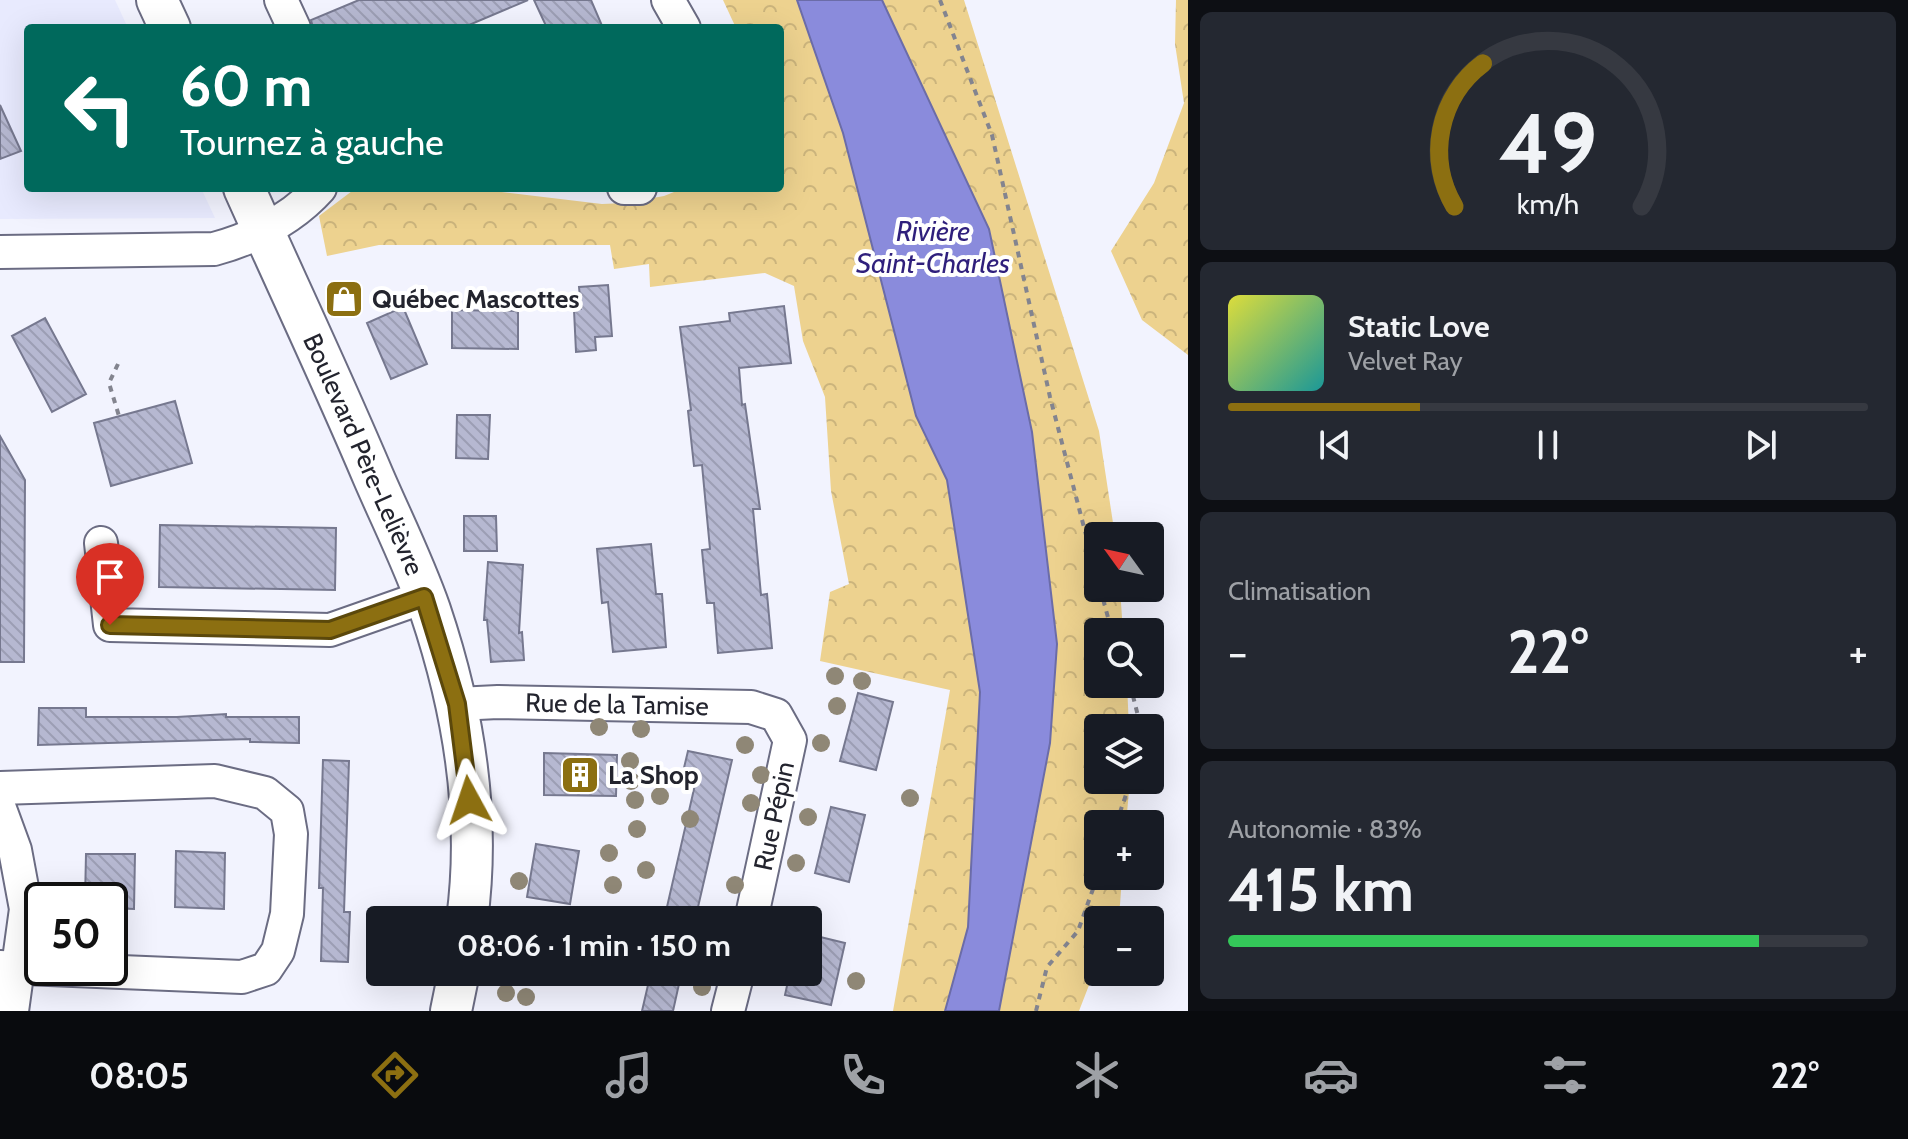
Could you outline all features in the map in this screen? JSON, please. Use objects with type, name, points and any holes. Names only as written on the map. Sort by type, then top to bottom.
[{"type":"main road","points":[[157,0],[168,24]]},
{"type":"main road","name":"Boulevard Père-Lelièvre","points":[[246,192],[322,357],[424,597],[457,704],[465,753],[471,823],[468,906]]},
{"type":"main road","points":[[451,1011],[456,986]]},
{"type":"street","points":[[281,0],[292,24]]},
{"type":"street","points":[[668,0],[682,24]]},
{"type":"street","points":[[0,252],[214,249],[242,241],[263,230],[302,208],[316,192]]},
{"type":"street","points":[[101,543],[110,625],[330,630],[424,597]]},
{"type":"street","name":"Rue de la Tamise","points":[[457,704],[498,702],[751,707],[776,715]]},
{"type":"street","name":"Rue Pépin","points":[[754,906],[790,740],[776,715]]},
{"type":"street","points":[[0,788],[215,781],[265,793],[287,811],[291,834],[287,914],[278,951],[266,969],[242,977],[8,967]]},
{"type":"street","points":[[0,809],[15,850],[26,909],[8,967],[12,1011]]},
{"type":"street","points":[[728,1011],[734,986]]},
{"type":"path","points":[[940,0],[992,135],[1050,397],[1084,527]]},
{"type":"path","points":[[118,364],[109,383],[119,416]]},
{"type":"path","points":[[1036,1011],[1047,967],[1078,931],[1093,890]]},
{"type":"shaded area","points":[[0,0],[115,0],[126,24],[24,24],[24,192],[203,192],[215,218],[0,219]]},
{"type":"green space","points":[[723,0],[797,0],[843,133],[916,416],[947,479],[980,692],[968,927],[945,1011],[893,1011],[950,690],[820,661],[830,592],[849,584],[831,491],[825,397],[803,341],[794,286],[765,273],[650,287],[649,264],[614,269],[610,245],[379,245],[327,256],[319,216],[351,192],[502,192],[602,204],[625,203],[674,192],[784,192],[784,24],[734,24]]},
{"type":"green space","points":[[882,0],[964,0],[1099,431],[1113,522],[1084,522],[1084,602],[1121,602],[1122,618],[1084,618],[1084,698],[1128,698],[1128,714],[1084,714],[1084,794],[1129,794],[1127,810],[1084,810],[1084,890],[1121,890],[1120,906],[1084,906],[1084,986],[1089,986],[1079,1011],[999,1011],[1050,743],[1057,644],[1032,432],[989,229]]},
{"type":"green space","points":[[1176,0],[1188,0],[1188,355],[1142,320],[1111,251],[1154,183],[1184,103],[1175,44]]},
{"type":"water","name":"Rivière Saint-Charles","points":[[797,0],[882,0],[989,229],[1032,432],[1057,644],[1050,743],[999,1011],[945,1011],[968,927],[980,692],[947,480],[916,416],[843,133]]},
{"type":"building","points":[[359,0],[528,0],[471,24],[312,24],[311,20]]},
{"type":"building","points":[[534,0],[591,0],[601,24],[545,24]]},
{"type":"building","points":[[0,105],[21,151],[0,159]]},
{"type":"building","points":[[608,285],[612,336],[595,337],[596,350],[576,352],[574,310],[581,309],[579,287]]},
{"type":"building","points":[[784,306],[791,363],[739,368],[742,405],[745,404],[760,509],[753,509],[761,595],[767,594],[772,648],[718,653],[714,603],[707,603],[702,550],[710,549],[702,465],[694,466],[688,411],[691,410],[680,327],[730,321],[729,313]]},
{"type":"building","points":[[403,307],[427,364],[391,379],[367,323]]},
{"type":"building","points":[[452,310],[518,311],[518,349],[452,348]]},
{"type":"building","points":[[45,318],[86,394],[52,412],[12,336]]},
{"type":"building","points":[[175,401],[192,463],[111,486],[94,423]]},
{"type":"building","points":[[457,415],[490,415],[488,459],[456,458]]},
{"type":"building","points":[[0,436],[25,480],[24,662],[0,662]]},
{"type":"building","points":[[464,516],[496,516],[497,551],[464,551]]},
{"type":"building","points":[[160,525],[336,528],[335,590],[159,587]]},
{"type":"building","points":[[651,544],[656,594],[662,594],[666,647],[613,652],[608,602],[602,603],[597,549]]},
{"type":"building","points":[[488,562],[523,565],[519,633],[522,632],[524,660],[491,662],[487,620],[484,620]]},
{"type":"building","points":[[858,693],[893,702],[876,770],[840,761]]},
{"type":"building","points":[[39,708],[86,708],[86,717],[226,714],[226,717],[299,717],[299,743],[250,742],[250,739],[38,745]]},
{"type":"building","points":[[688,751],[732,760],[698,906],[667,906],[697,776],[683,772]]},
{"type":"building","name":"La Shop","points":[[544,753],[617,755],[616,796],[544,795]]},
{"type":"building","points":[[323,760],[349,761],[344,912],[350,912],[348,962],[321,961],[323,888],[319,888]]},
{"type":"building","points":[[831,807],[865,815],[849,882],[815,873]]},
{"type":"building","points":[[536,844],[579,851],[570,904],[527,897]]},
{"type":"building","points":[[176,851],[225,853],[224,909],[175,907]]},
{"type":"building","points":[[86,854],[135,854],[134,909],[128,909],[128,882],[85,882]]},
{"type":"building","points":[[822,937],[845,943],[831,1005],[785,995],[787,986],[822,986]]},
{"type":"building","points":[[648,986],[679,986],[673,1011],[642,1011]]},
{"type":"place","name":"Québec Mascottes","points":[[344,299]]},
{"type":"place","name":"La Shop","points":[[580,775]]},
{"type":"route","points":[[110,625],[330,630],[424,597],[457,704],[469,800]]}]
